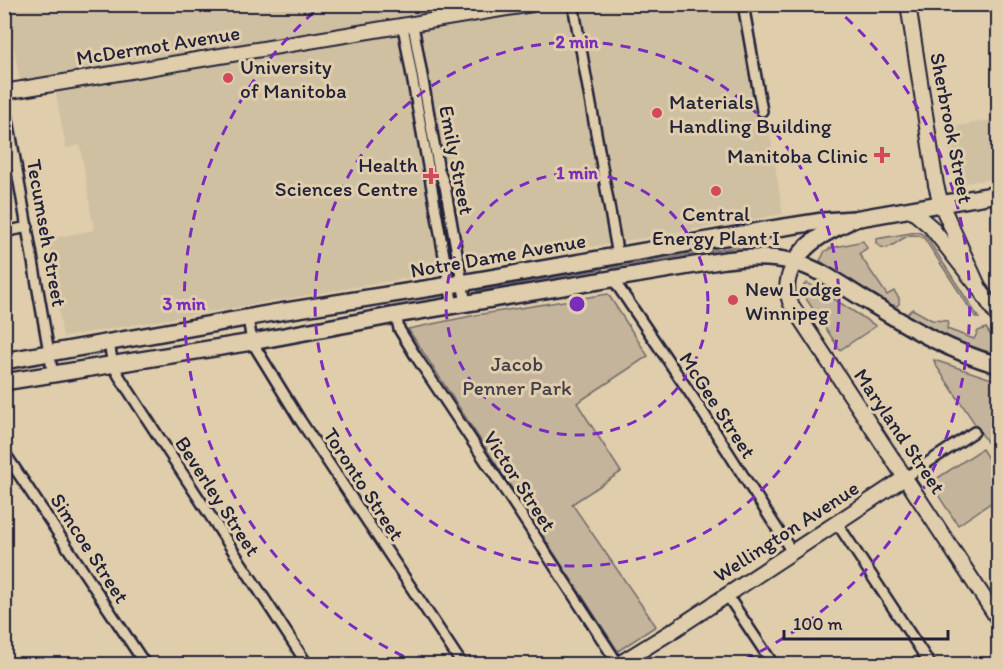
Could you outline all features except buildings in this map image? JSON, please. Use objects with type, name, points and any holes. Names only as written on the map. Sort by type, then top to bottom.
[{"type":"main road","name":"Notre Dame Avenue","points":[[4,361],[823,220],[854,219],[999,194]]},
{"type":"main road","points":[[795,262],[815,239],[854,219]]},
{"type":"main road","name":"Notre Dame Avenue","points":[[4,382],[745,258],[768,258],[795,262],[834,281],[929,339],[966,355],[999,365]]},
{"type":"street","name":"McDermot Avenue","points":[[4,92],[532,4]]},
{"type":"street","points":[[573,4],[618,256]]},
{"type":"street","points":[[743,4],[762,111]]},
{"type":"street","name":"Sherbrook Street","points":[[909,4],[936,185],[941,204],[980,288]]},
{"type":"street","name":"Emily Street","points":[[408,25],[460,305]]},
{"type":"street","name":"Tecumseh Street","points":[[4,98],[53,375]]},
{"type":"street","name":"Sherbrook Street","points":[[910,209],[931,226],[980,288],[999,317]]},
{"type":"street","points":[[4,231],[28,227]]},
{"type":"street","name":"Maryland Street","points":[[795,262],[787,282],[788,297],[792,306],[999,619]]},
{"type":"street","name":"McGee Street","points":[[613,279],[698,405],[792,552]]},
{"type":"street","name":"Victor Street","points":[[396,315],[399,329],[415,355],[618,664]]},
{"type":"street","name":"Toronto Street","points":[[248,318],[252,342],[300,420],[462,664]]},
{"type":"street","name":"Beverley Street","points":[[109,343],[113,365],[307,664]]},
{"type":"street","name":"Wellington Avenue","points":[[618,664],[837,524],[974,432]]},
{"type":"street","name":"Simcoe Street","points":[[4,452],[145,664]]},
{"type":"street","points":[[837,524],[930,664]]},
{"type":"street","points":[[727,595],[773,664]]},
{"type":"shaded area","name":"Health Sciences Centre","points":[[7,5],[751,5],[783,214],[63,337],[47,239],[94,230],[80,145],[66,148],[54,83],[21,89]]},
{"type":"shaded area","points":[[998,119],[998,178],[958,184],[946,128]]},
{"type":"green space","points":[[917,232],[925,235],[979,318],[976,318],[924,238],[914,235],[905,237],[887,248],[880,247],[876,243],[876,239]]},
{"type":"green space","points":[[863,241],[867,248],[859,254],[887,295],[894,291],[899,298],[897,306],[889,304],[820,261],[825,251],[831,248]]},
{"type":"green space","points":[[765,242],[764,248],[611,272],[610,268]]},
{"type":"green space","points":[[602,269],[603,273],[477,295],[477,291]]},
{"type":"green space","points":[[807,283],[876,326],[840,350],[803,294],[804,285]]},
{"type":"green space","name":"Jacob Penner Park","points":[[608,294],[648,356],[577,403],[621,472],[572,504],[656,626],[618,651],[408,329],[476,315]]},
{"type":"green space","points":[[912,309],[932,320],[948,321],[947,329],[974,339],[978,331],[986,328],[998,349],[989,352],[957,341],[910,318],[908,313]]},
{"type":"green space","points":[[934,360],[998,381],[998,434],[987,442]]},
{"type":"green space","points":[[982,449],[998,474],[998,498],[958,525],[930,483]]},
{"type":"place","name":"University of Manitoba","points":[[228,78]]},
{"type":"place","name":"Materials Handling Building","points":[[657,113]]},
{"type":"place","name":"Manitoba Clinic","points":[[882,155]]},
{"type":"place","name":"Health Sciences Centre","points":[[431,176]]},
{"type":"place","name":"Central Energy Plant I","points":[[716,191]]},
{"type":"place","name":"New Lodge Winnipeg","points":[[733,300]]}]
